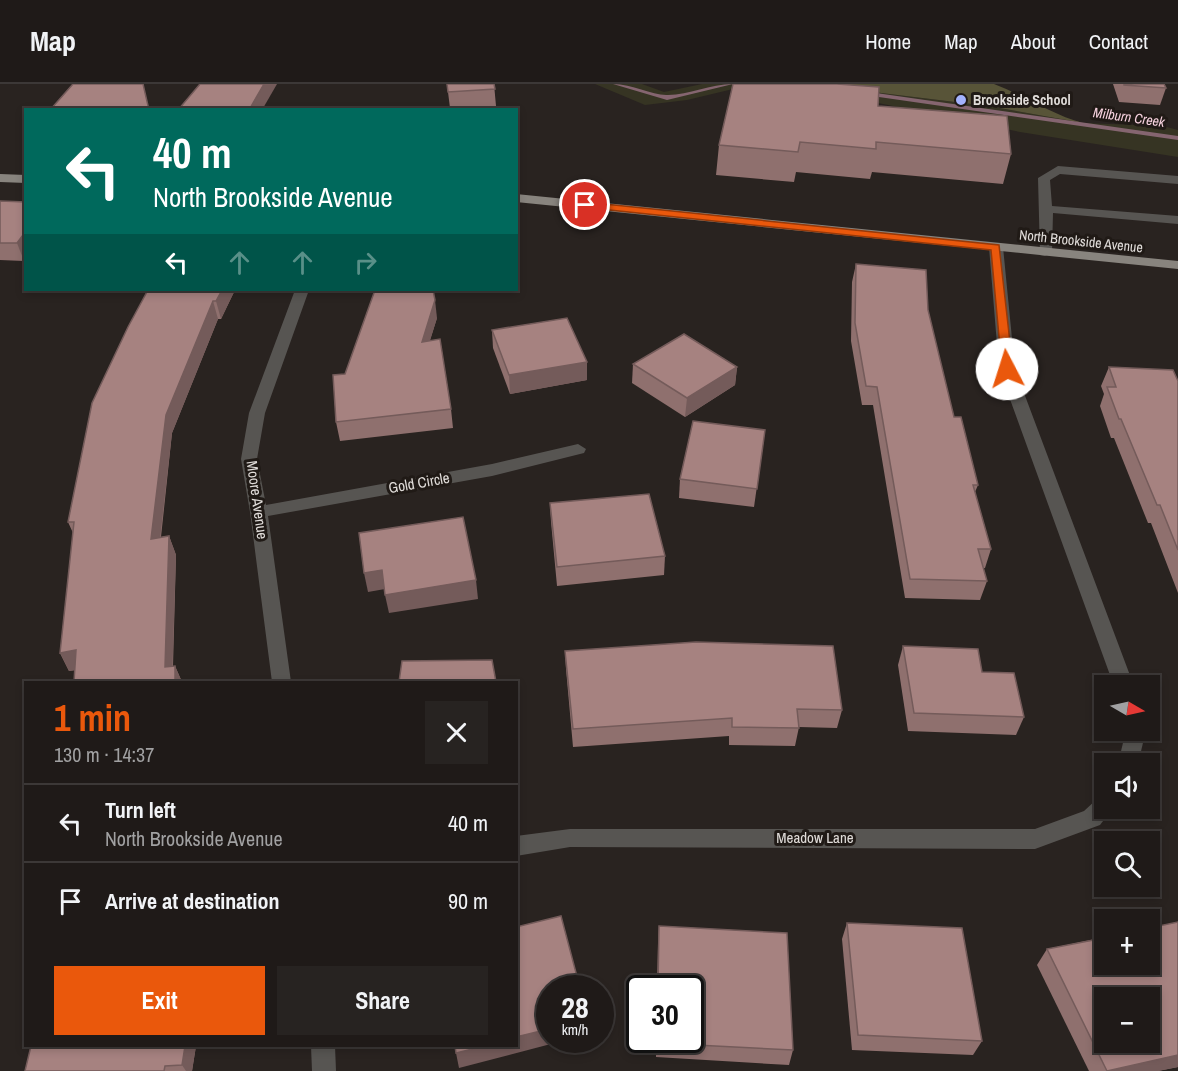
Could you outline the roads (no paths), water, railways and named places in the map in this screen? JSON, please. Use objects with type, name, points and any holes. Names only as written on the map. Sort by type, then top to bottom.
[{"type":"main road","points":[[0,178],[24,179]]},
{"type":"main road","name":"North Brookside Avenue","points":[[518,198],[1178,266]]},
{"type":"street","points":[[1045,252],[1044,178],[1058,170],[1178,180]]},
{"type":"street","points":[[1046,209],[1178,220]]},
{"type":"street","points":[[996,247],[1007,369],[1120,675]]},
{"type":"street","name":"Moore Avenue","points":[[281,681],[259,512],[249,459],[257,413],[302,291]]},
{"type":"street","name":"Gold Circle","points":[[259,512],[492,470],[578,449]]},
{"type":"street","name":"Meadow Lane","points":[[518,846],[570,838],[1035,839],[1094,816]]},
{"type":"street","points":[[323,1047],[324,1071]]},
{"type":"waterway","name":"Milburn Creek","points":[[617,84],[667,98],[729,84]]},
{"type":"waterway","name":"Milburn Creek","points":[[865,93],[1178,138]]},
{"type":"place","name":"Brookside School","points":[[961,100]]}]
